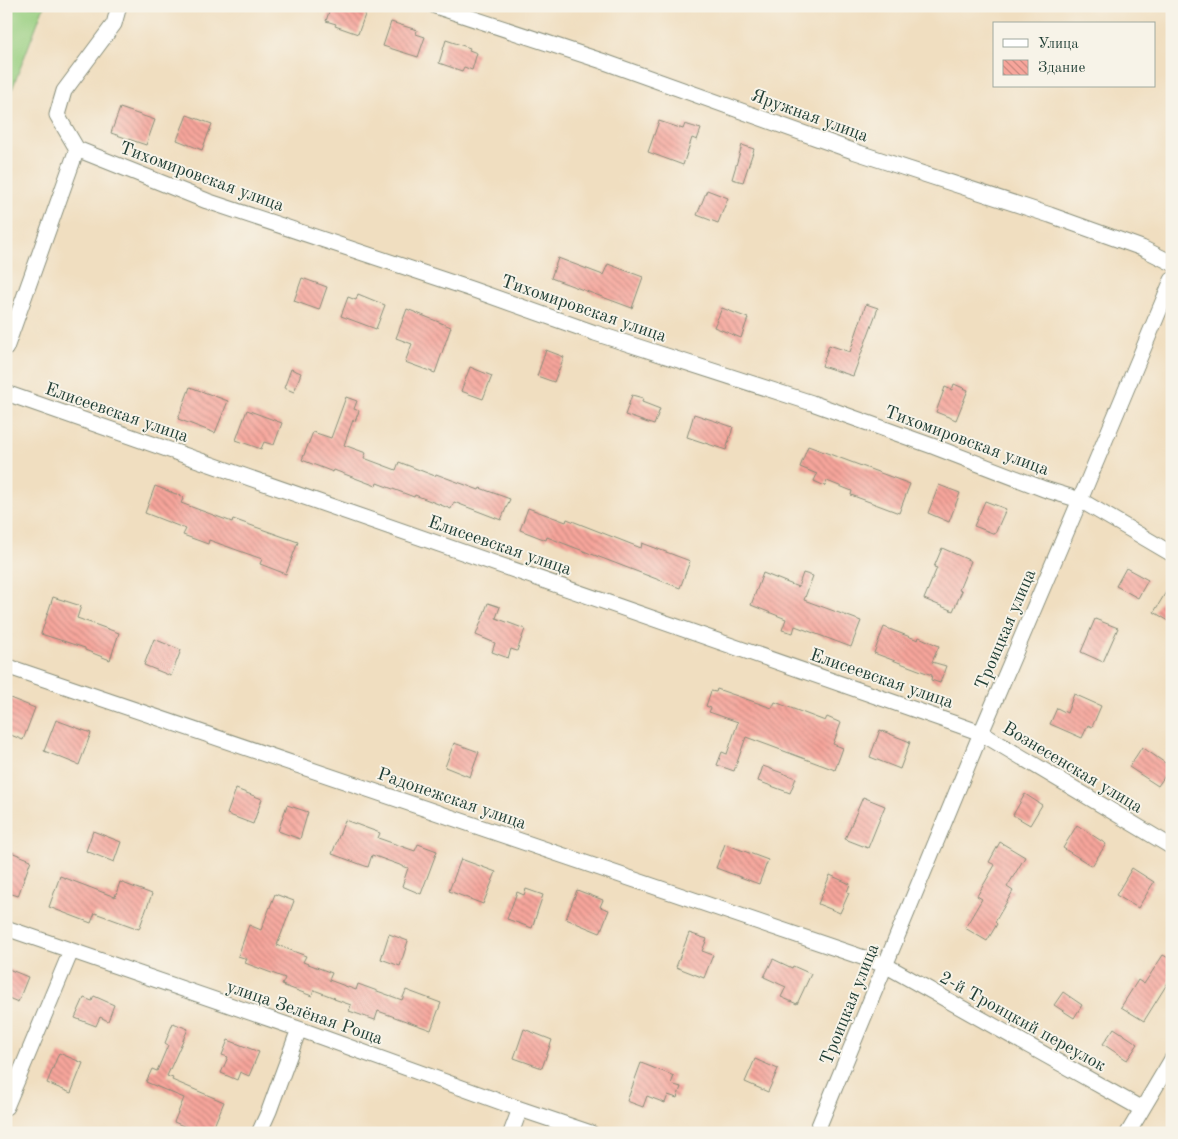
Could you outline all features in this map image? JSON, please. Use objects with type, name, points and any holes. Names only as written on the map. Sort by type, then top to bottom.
[{"type":"street","points":[[6,348],[77,149],[58,116],[64,91],[114,24],[120,6]]},
{"type":"street","name":"Яружная улица","points":[[435,6],[602,61],[853,151],[1050,215],[1142,248],[1172,263]]},
{"type":"street","name":"Тихомировская улица","points":[[77,149],[207,201],[472,289],[595,333],[812,404],[935,447],[1044,489],[1080,500],[1172,554]]},
{"type":"street","name":"Троицкая улица","points":[[816,1133],[980,733],[1172,280]]},
{"type":"street","name":"Елисеевская улица","points":[[6,393],[980,733]]},
{"type":"street","name":"Радонежская улица","points":[[6,666],[885,965]]},
{"type":"street","name":"Вознесенская улица","points":[[980,733],[1172,847]]},
{"type":"street","name":"улица Зелёная Роща","points":[[6,928],[299,1029],[520,1110],[591,1133]]},
{"type":"street","points":[[6,1107],[71,951]]},
{"type":"street","name":"2-й Троицкий переулок","points":[[885,965],[1142,1109]]},
{"type":"street","points":[[259,1133],[276,1095],[299,1029]]},
{"type":"street","points":[[1128,1133],[1172,1059]]},
{"type":"street","points":[[511,1133],[520,1110]]},
{"type":"green space","points":[[6,6],[44,6],[6,105]]},
{"type":"building","points":[[331,6],[350,6],[366,12],[358,34],[326,21]]},
{"type":"building","points":[[391,22],[417,30],[416,34],[425,37],[418,57],[383,46]]},
{"type":"building","points":[[446,40],[470,48],[469,50],[477,53],[472,70],[464,67],[462,71],[439,63]]},
{"type":"building","points":[[120,108],[155,120],[146,145],[111,133]]},
{"type":"building","points":[[187,115],[212,124],[202,150],[177,140]]},
{"type":"building","points":[[659,121],[683,129],[685,124],[701,129],[697,140],[692,138],[683,165],[648,152]]},
{"type":"building","points":[[742,145],[754,149],[743,182],[732,179]]},
{"type":"building","points":[[707,190],[728,198],[718,223],[697,215]]},
{"type":"building","points":[[558,258],[603,275],[608,264],[643,277],[632,308],[551,278]]},
{"type":"building","points":[[302,278],[327,287],[319,310],[294,301]]},
{"type":"building","points":[[358,294],[385,305],[376,329],[341,316],[348,297],[356,300]]},
{"type":"building","points":[[866,304],[878,308],[853,376],[822,366],[829,345],[850,352]]},
{"type":"building","points":[[722,308],[748,318],[741,338],[714,327]]},
{"type":"building","points":[[407,309],[451,327],[435,373],[405,362],[412,344],[396,338]]},
{"type":"building","points":[[546,350],[564,357],[554,382],[537,376]]},
{"type":"building","points":[[470,367],[492,376],[483,399],[461,391]]},
{"type":"building","points":[[291,369],[301,373],[294,392],[284,388]]},
{"type":"building","points":[[954,384],[968,390],[956,420],[936,412],[945,387],[952,390]]},
{"type":"building","points":[[190,387],[228,401],[215,433],[178,419]]},
{"type":"building","points":[[632,395],[643,398],[642,402],[660,409],[654,425],[625,415]]},
{"type":"building","points":[[346,397],[357,401],[354,409],[359,411],[355,421],[353,420],[344,445],[366,453],[364,458],[396,470],[399,462],[435,476],[436,474],[510,499],[501,520],[454,502],[451,509],[415,495],[414,497],[377,483],[376,486],[302,460],[313,432],[331,438]]},
{"type":"building","points":[[247,410],[282,423],[274,445],[264,442],[261,449],[236,440]]},
{"type":"building","points":[[694,414],[733,427],[726,450],[687,437]]},
{"type":"building","points":[[808,446],[910,484],[899,513],[851,495],[852,491],[827,481],[825,486],[814,481],[817,474],[800,467]]},
{"type":"building","points":[[939,485],[960,493],[949,522],[928,513]]},
{"type":"building","points":[[155,486],[184,497],[181,503],[232,522],[233,519],[298,542],[286,574],[260,564],[262,559],[209,540],[208,544],[183,535],[186,529],[145,513]]},
{"type":"building","points":[[985,501],[1006,509],[995,534],[974,526]]},
{"type":"building","points":[[528,508],[566,522],[567,519],[641,548],[642,543],[690,561],[680,588],[547,537],[546,540],[520,530]]},
{"type":"building","points":[[942,548],[971,561],[959,590],[962,591],[953,611],[924,599],[937,568],[934,567]]},
{"type":"building","points":[[1126,568],[1148,580],[1138,598],[1116,586]]},
{"type":"building","points":[[763,573],[798,587],[803,573],[813,576],[804,600],[861,621],[851,647],[795,626],[793,633],[782,630],[786,619],[751,605]]},
{"type":"building","points":[[1172,582],[1172,623],[1154,612]]},
{"type":"building","points":[[53,597],[81,606],[77,618],[119,633],[110,660],[85,650],[85,648],[41,634]]},
{"type":"building","points":[[488,603],[500,607],[496,618],[525,629],[517,651],[511,649],[508,658],[492,652],[495,643],[476,635]]},
{"type":"building","points":[[1095,619],[1118,628],[1103,662],[1081,652]]},
{"type":"building","points":[[884,627],[918,640],[919,637],[939,646],[932,662],[946,666],[940,683],[931,680],[932,675],[874,653]]},
{"type":"building","points":[[154,639],[181,650],[171,676],[144,665]]},
{"type":"building","points":[[717,689],[772,708],[775,702],[825,721],[827,717],[841,723],[833,744],[843,748],[835,770],[746,737],[734,771],[717,765],[722,752],[727,754],[738,722],[709,712],[711,708],[706,706],[711,691],[716,692]]},
{"type":"building","points":[[1074,694],[1101,706],[1092,727],[1088,725],[1082,738],[1050,724],[1057,708],[1067,713]]},
{"type":"building","points":[[10,698],[35,708],[23,740],[6,733],[6,708]]},
{"type":"building","points":[[56,720],[91,733],[79,765],[44,751]]},
{"type":"building","points":[[880,730],[910,742],[900,769],[870,757]]},
{"type":"building","points":[[454,743],[479,752],[470,777],[445,767]]},
{"type":"building","points":[[1142,747],[1171,767],[1158,786],[1129,767]]},
{"type":"building","points":[[763,766],[796,778],[790,793],[758,781]]},
{"type":"building","points":[[236,789],[262,799],[253,824],[227,814]]},
{"type":"building","points":[[1025,794],[1042,805],[1030,825],[1013,815]]},
{"type":"building","points":[[863,797],[885,806],[868,848],[845,839]]},
{"type":"building","points":[[287,805],[308,812],[300,839],[278,831]]},
{"type":"building","points":[[345,820],[380,833],[378,838],[415,851],[418,844],[437,851],[421,894],[402,886],[408,868],[372,855],[368,867],[332,854]]},
{"type":"building","points":[[1077,825],[1106,844],[1092,866],[1063,848]]},
{"type":"building","points":[[93,831],[121,842],[114,862],[86,851]]},
{"type":"building","points":[[1000,842],[1025,857],[1007,887],[1013,891],[995,922],[997,924],[987,941],[965,928],[982,899],[977,896],[995,865],[989,862]]},
{"type":"building","points":[[725,844],[768,860],[759,884],[716,868]]},
{"type":"building","points":[[6,850],[31,860],[18,896],[6,892]]},
{"type":"building","points":[[461,859],[496,872],[483,904],[449,891]]},
{"type":"building","points":[[1132,868],[1154,882],[1138,908],[1116,895]]},
{"type":"building","points":[[830,875],[850,884],[847,892],[849,893],[840,913],[818,904]]},
{"type":"building","points":[[60,876],[115,897],[120,882],[152,894],[139,929],[95,913],[91,923],[49,907]]},
{"type":"building","points":[[526,889],[543,895],[532,928],[507,919],[517,892],[524,895]]},
{"type":"building","points":[[577,890],[603,900],[600,907],[609,910],[600,933],[566,919]]},
{"type":"building","points":[[275,894],[294,901],[277,945],[306,956],[303,962],[332,973],[329,980],[356,990],[358,984],[402,1000],[406,990],[441,1003],[431,1030],[378,1011],[375,1020],[349,1011],[351,1005],[314,990],[312,996],[282,985],[285,978],[245,963],[247,959],[238,956],[249,925],[261,930]]},
{"type":"building","points":[[689,933],[707,939],[702,951],[713,955],[704,978],[676,967]]},
{"type":"building","points":[[389,934],[408,941],[400,966],[381,959]]},
{"type":"building","points":[[1163,955],[1172,960],[1172,976],[1144,1021],[1121,1007],[1138,980],[1144,984]]},
{"type":"building","points":[[773,959],[811,974],[797,1004],[781,997],[786,987],[764,977]]},
{"type":"building","points":[[6,968],[28,977],[18,1002],[6,997]]},
{"type":"building","points":[[1063,992],[1082,1005],[1074,1018],[1054,1005]]},
{"type":"building","points":[[94,996],[114,1005],[108,1021],[100,1017],[96,1026],[75,1018],[84,998],[92,1001]]},
{"type":"building","points":[[173,1023],[188,1029],[167,1076],[173,1078],[172,1080],[224,1102],[211,1133],[200,1133],[174,1122],[184,1098],[146,1082],[152,1069],[157,1071],[168,1045],[165,1043]]},
{"type":"building","points":[[1114,1028],[1138,1044],[1127,1060],[1103,1044]]},
{"type":"building","points":[[524,1029],[552,1040],[542,1068],[514,1058]]},
{"type":"building","points":[[228,1040],[259,1052],[249,1076],[240,1072],[237,1080],[221,1073],[228,1057],[222,1055]]},
{"type":"building","points":[[59,1053],[83,1063],[71,1093],[47,1083]]},
{"type":"building","points":[[755,1059],[778,1069],[768,1092],[745,1082]]},
{"type":"building","points":[[641,1063],[674,1076],[671,1084],[681,1087],[677,1098],[668,1095],[665,1103],[647,1096],[643,1107],[627,1101]]}]
